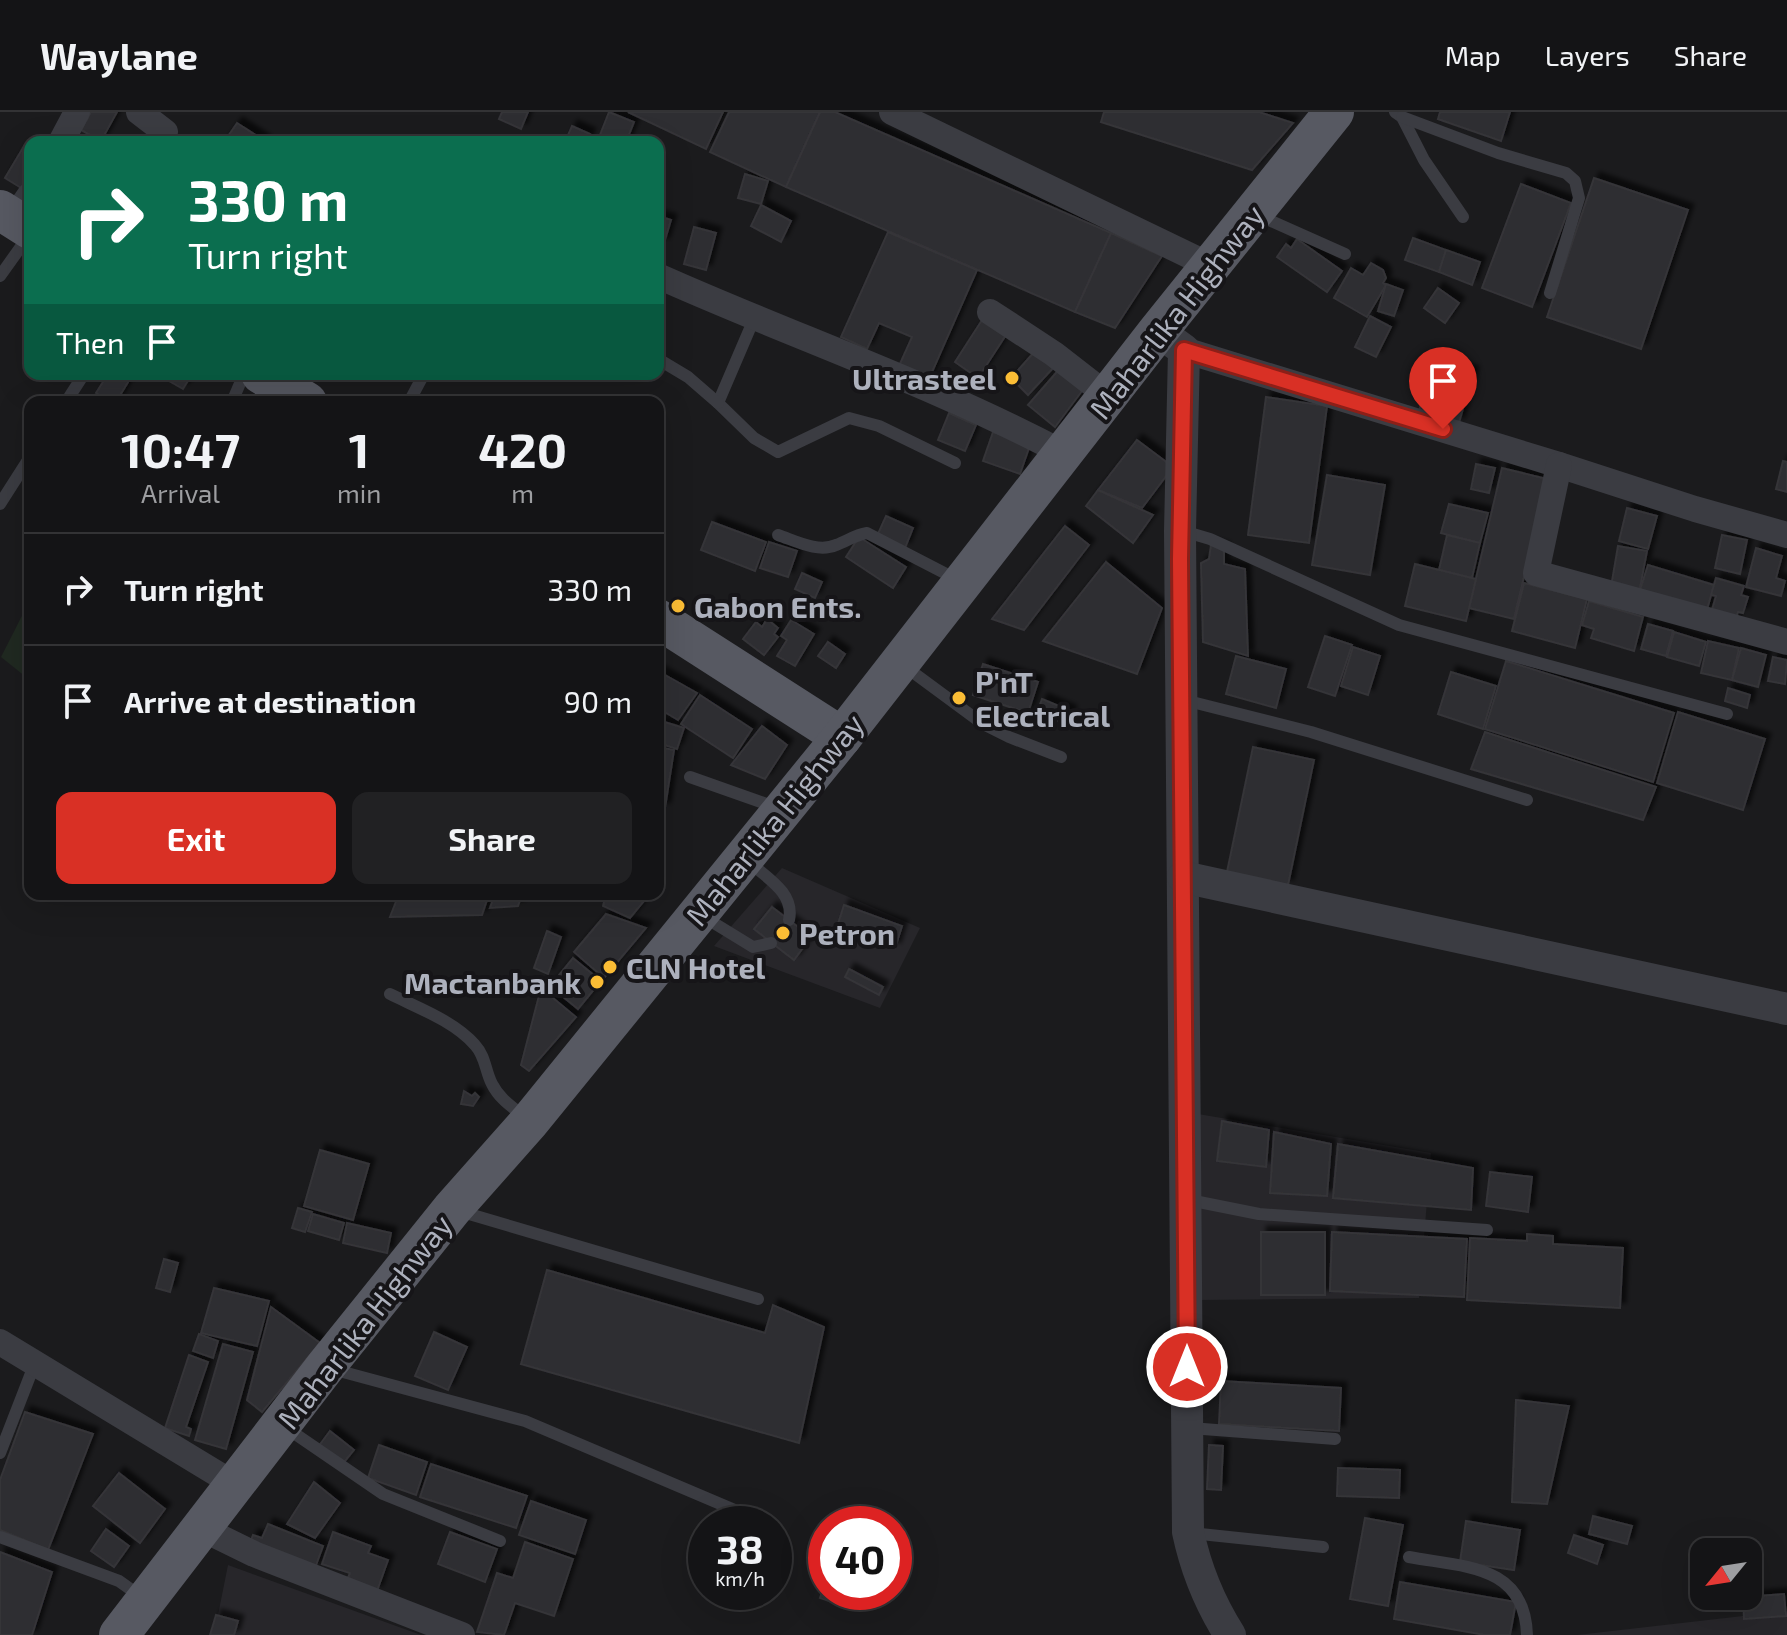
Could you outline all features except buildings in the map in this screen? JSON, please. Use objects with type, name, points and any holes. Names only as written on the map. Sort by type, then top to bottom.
[{"type":"main road","name":"Maharlika Highway","points":[[119,1635],[325,1367],[452,1209],[530,1121],[842,737],[1108,396],[1171,341],[1211,266],[1334,112]]},
{"type":"main road","points":[[271,380],[297,396]]},
{"type":"main road","points":[[664,623],[842,737]]},
{"type":"street","points":[[64,136],[77,112]]},
{"type":"street","points":[[139,112],[165,132]]},
{"type":"street","points":[[892,112],[1211,266]]},
{"type":"street","points":[[664,279],[962,404],[1063,453]]},
{"type":"street","points":[[990,312],[1054,354],[1108,396]]},
{"type":"street","points":[[1230,1635],[1206,1593],[1195,1566],[1188,1532],[1180,531],[1171,341],[1695,509],[1787,535]]},
{"type":"street","points":[[1559,465],[1536,573],[1787,642]]},
{"type":"street","points":[[1183,877],[1787,1009]]},
{"type":"street","points":[[0,1342],[234,1484]]},
{"type":"street","points":[[203,1529],[254,1554],[462,1635]]},
{"type":"lane","points":[[1399,115],[1424,160],[1463,217]]},
{"type":"lane","points":[[1399,115],[1498,153],[1566,173],[1575,181],[1579,198],[1550,293]]},
{"type":"lane","points":[[1253,213],[1345,254]]},
{"type":"lane","points":[[0,276],[21,217]]},
{"type":"lane","points":[[718,403],[754,319]]},
{"type":"lane","points":[[664,363],[688,377],[754,438],[778,452],[849,418],[879,426],[955,463]]},
{"type":"lane","points":[[0,504],[24,466]]},
{"type":"lane","points":[[1180,531],[1210,539],[1399,625],[1727,714]]},
{"type":"lane","points":[[778,535],[815,548],[832,548],[856,534],[867,533],[963,582]]},
{"type":"lane","points":[[900,663],[983,724],[1061,757]]},
{"type":"lane","points":[[1181,700],[1311,732],[1527,800]]},
{"type":"lane","points":[[690,777],[782,809]]},
{"type":"lane","points":[[743,857],[788,897],[792,908],[789,920]]},
{"type":"lane","points":[[698,913],[753,947],[771,943]]},
{"type":"lane","points":[[390,994],[458,1030],[473,1043],[484,1056],[491,1083],[502,1099],[530,1121]]},
{"type":"lane","points":[[1185,1187],[1194,1201],[1259,1214],[1487,1230]]},
{"type":"lane","points":[[452,1209],[758,1299]]},
{"type":"lane","points":[[0,1453],[35,1363]]},
{"type":"lane","points":[[325,1367],[525,1421],[725,1506]]},
{"type":"lane","points":[[281,1424],[383,1494],[500,1541]]},
{"type":"lane","points":[[1187,1427],[1335,1439]]},
{"type":"lane","points":[[1188,1532],[1323,1547]]},
{"type":"lane","points":[[0,1537],[119,1581],[146,1601]]},
{"type":"lane","points":[[1409,1557],[1488,1571],[1507,1583],[1520,1598],[1527,1618],[1527,1635]]},
{"type":"shaded area","points":[[24,612],[24,675],[1,657]]},
{"type":"shaded area","points":[[782,868],[920,928],[880,1008],[714,946]]},
{"type":"shaded area","points":[[1198,1114],[1431,1153],[1419,1298],[1198,1300]]},
{"type":"shaded area","points":[[228,1565],[421,1635],[214,1635]]},
{"type":"shaded area","points":[[1787,1611],[1787,1635],[1577,1635]]},
{"type":"place","name":"Ultrasteel","points":[[1012,378]]},
{"type":"place","name":"Gabon Ents.","points":[[678,606]]},
{"type":"place","name":"P'nT Electrical","points":[[959,698]]},
{"type":"place","name":"Petron","points":[[783,933]]},
{"type":"place","name":"CLN Hotel","points":[[610,967]]},
{"type":"place","name":"Mactanbank","points":[[597,982]]},
{"type":"route","points":[[1187,1367],[1180,559],[1184,350],[1443,429]]}]
